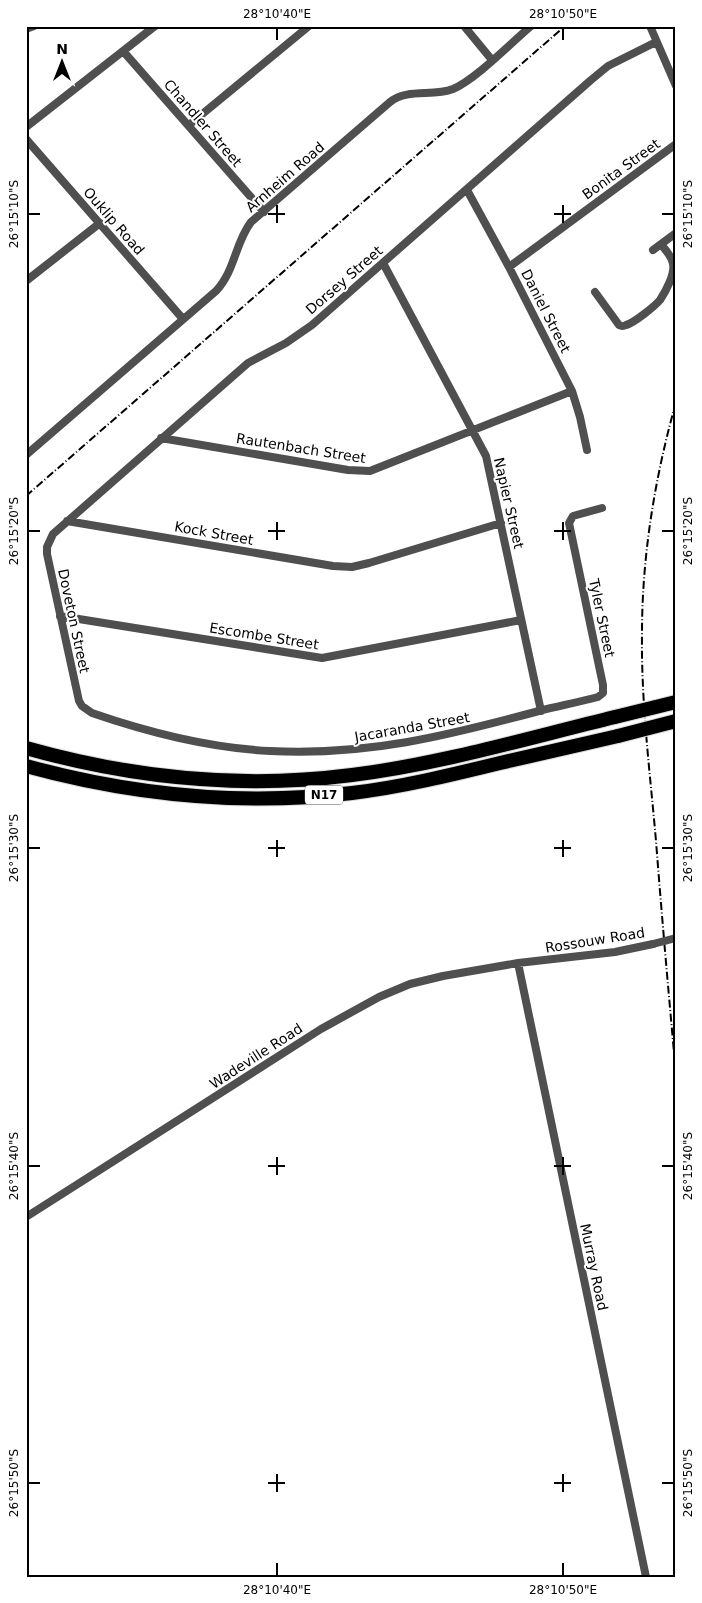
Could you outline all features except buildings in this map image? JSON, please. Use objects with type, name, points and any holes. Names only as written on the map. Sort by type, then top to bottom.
[{"type":"highway","name":"N17","points":[[26,748],[58,757],[147,774],[213,780],[296,780],[352,775],[449,759],[676,702]]},
{"type":"highway","name":"N17","points":[[26,766],[101,784],[149,792],[241,799],[295,798],[352,793],[400,786],[676,721]]},
{"type":"street","points":[[26,29],[34,26]]},
{"type":"street","points":[[26,127],[155,26]]},
{"type":"street","points":[[189,126],[309,26]]},
{"type":"street","points":[[464,26],[492,60]]},
{"type":"street","name":"Arnheim Road","points":[[26,455],[222,284],[231,269],[246,228],[251,222],[395,98],[409,94],[440,92],[455,88],[492,60],[531,26]]},
{"type":"street","points":[[650,26],[676,86]]},
{"type":"street","name":"Dorsey Street","points":[[50,539],[57,529],[248,363],[286,343],[312,325],[595,76],[616,62],[656,42]]},
{"type":"street","name":"Chandler Street","points":[[123,51],[264,212]]},
{"type":"street","name":"Ouklip Road","points":[[26,139],[183,319]]},
{"type":"street","name":"Bonita Street","points":[[509,267],[676,144]]},
{"type":"street","name":"Daniel Street","points":[[467,190],[509,267],[572,391],[580,417],[586,450]]},
{"type":"street","points":[[26,281],[100,223]]},
{"type":"street","points":[[653,250],[676,233]]},
{"type":"street","points":[[595,292],[619,325],[624,326],[630,323],[657,303],[670,280],[674,264],[670,255],[661,244]]},
{"type":"street","name":"Napier Street","points":[[383,262],[488,462],[541,711]]},
{"type":"street","name":"Rautenbach Street","points":[[161,438],[348,470],[375,470],[572,391]]},
{"type":"street","name":"Tyler Street","points":[[541,711],[598,697],[603,693],[600,668],[569,523],[573,516],[602,508]]},
{"type":"street","name":"Kock Street","points":[[67,521],[333,566],[352,567],[501,523]]},
{"type":"street","name":"Doveton Street","points":[[50,539],[48,554],[77,695],[82,706]]},
{"type":"street","name":"Escombe Street","points":[[60,616],[322,658],[521,620]]},
{"type":"street","name":"Jacaranda Street","points":[[82,706],[92,713],[178,739],[234,748],[304,752],[367,749],[436,738],[541,711]]},
{"type":"street","name":"Rossouw Road","points":[[518,963],[615,952],[676,938]]},
{"type":"street","name":"Wadeville Road","points":[[26,1216],[321,1029],[379,997],[410,984],[518,963]]},
{"type":"street","name":"Murray Road","points":[[518,963],[646,1577]]},
{"type":"railway","points":[[26,496],[565,26]]},
{"type":"railway","points":[[676,402],[651,516],[644,575],[642,633],[646,737],[676,1075]]}]
